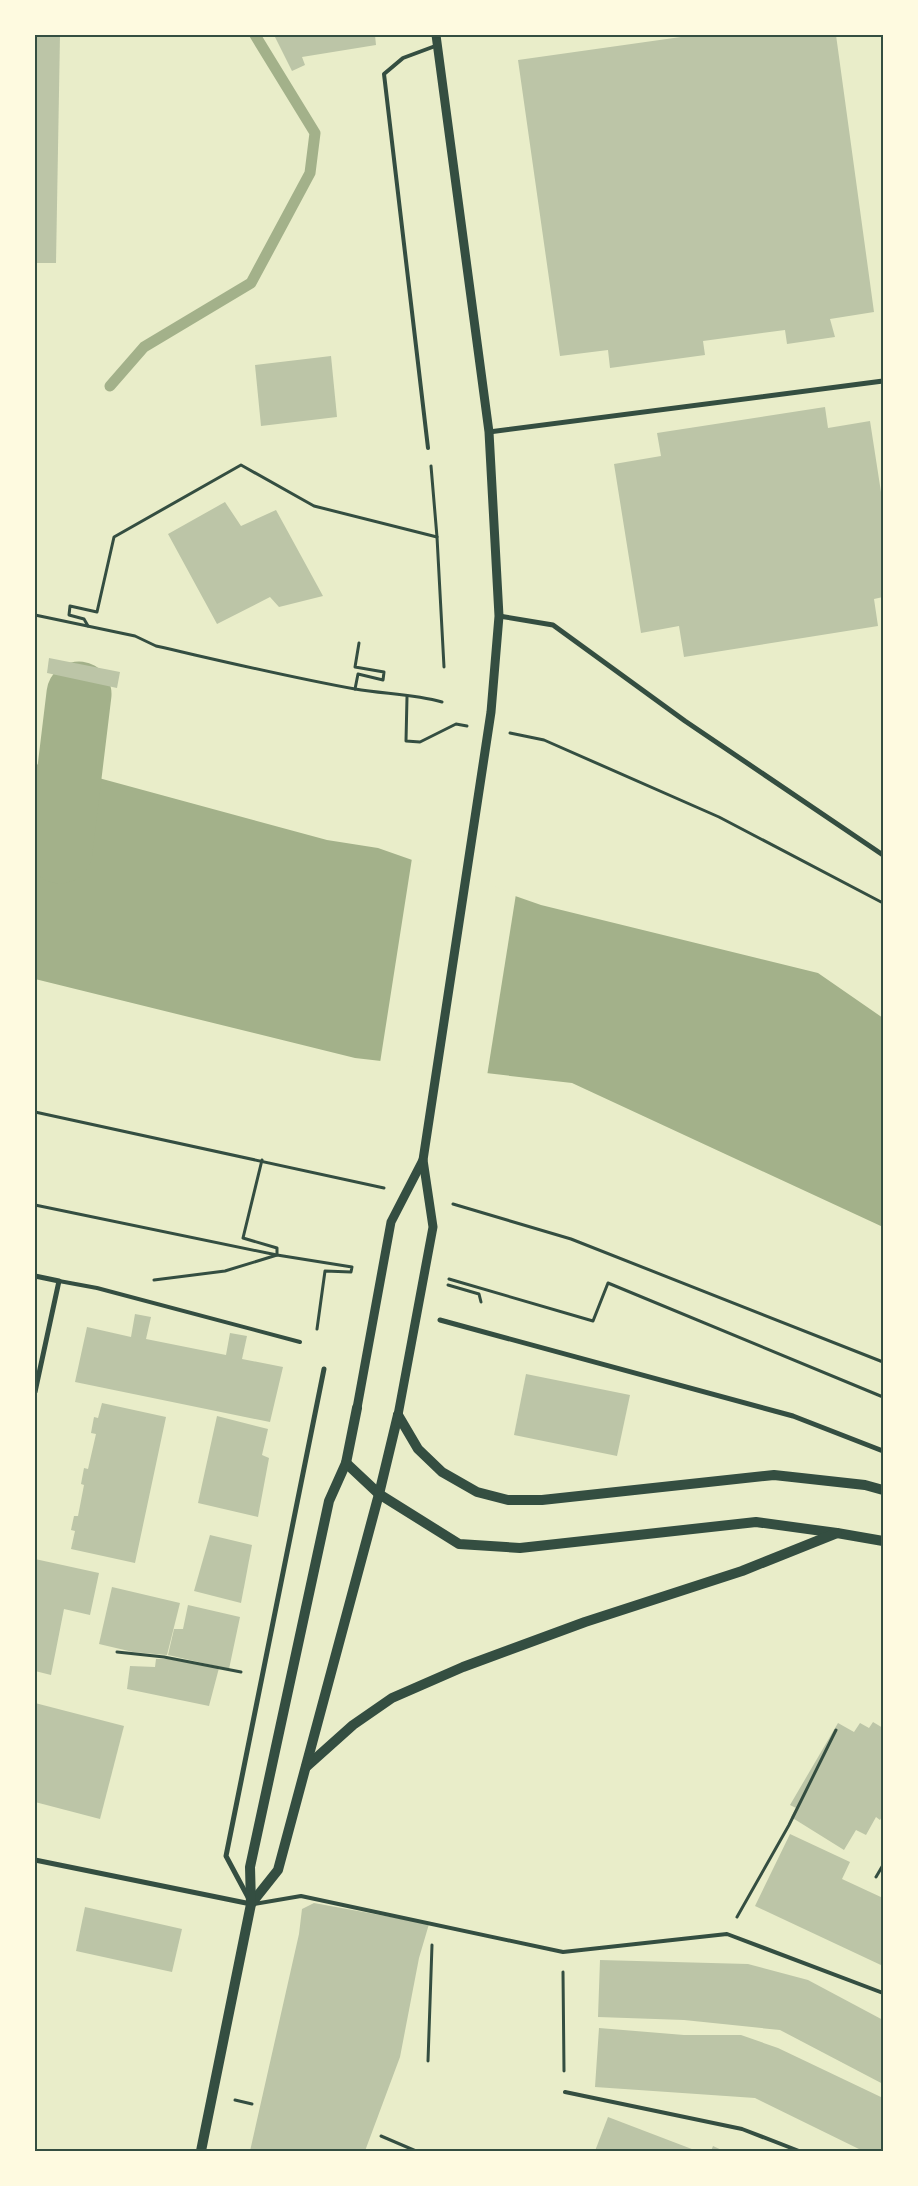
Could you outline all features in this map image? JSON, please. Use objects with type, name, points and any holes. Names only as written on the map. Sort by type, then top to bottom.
[{"type":"main road","points":[[201,2151],[251,1904],[250,1867],[260,1819],[329,1501],[346,1463],[357,1408]]},
{"type":"main road","points":[[398,1415],[418,1449],[442,1472],[477,1492],[508,1500],[542,1500],[774,1475],[865,1485],[883,1490]]},
{"type":"main road","points":[[251,1904],[278,1870],[379,1494],[398,1415]]},
{"type":"main road","points":[[346,1463],[379,1494],[459,1544],[520,1548],[756,1522],[883,1541]]},
{"type":"main road","points":[[306,1767],[353,1725],[392,1698],[471,1663],[585,1622],[742,1571],[838,1533]]},
{"type":"street","points":[[398,1415],[433,1227],[423,1160],[491,712],[499,616],[489,432],[436,35]]},
{"type":"street","points":[[489,432],[883,381]]},
{"type":"street","points":[[499,616],[553,625],[685,721],[883,854]]},
{"type":"street","points":[[357,1408],[391,1222],[423,1160]]},
{"type":"street","points":[[35,1276],[59,1281],[35,1392]]},
{"type":"street","points":[[440,1320],[793,1416],[883,1452]]},
{"type":"street","points":[[251,1904],[226,1856],[324,1369]]},
{"type":"street","points":[[35,1860],[251,1904]]},
{"type":"lane","points":[[428,448],[384,74],[403,58],[438,45]]},
{"type":"lane","points":[[59,1281],[97,1288],[300,1342]]},
{"type":"lane","points":[[251,1904],[301,1896],[563,1952],[727,1934],[883,1993]]},
{"type":"lane","points":[[565,2092],[742,2128],[800,2151]]},
{"type":"path","points":[[428,448],[437,537],[444,667]]},
{"type":"path","points":[[88,626],[84,619],[69,615],[70,606],[97,612],[114,536],[241,465],[314,506],[437,537]]},
{"type":"path","points":[[35,615],[135,636],[156,646],[355,689],[407,697],[422,696],[442,702]]},
{"type":"path","points":[[355,689],[358,674],[383,680],[384,672],[355,667],[359,643]]},
{"type":"path","points":[[407,697],[406,741],[420,742],[456,724]]},
{"type":"path","points":[[544,740],[720,817],[883,903]]},
{"type":"path","points":[[35,1112],[394,1190]]},
{"type":"path","points":[[262,1160],[243,1238],[277,1248],[277,1255]]},
{"type":"path","points":[[450,1203],[571,1239],[883,1362]]},
{"type":"path","points":[[35,1205],[277,1255],[352,1267],[351,1272],[325,1271],[317,1329]]},
{"type":"path","points":[[146,1282],[225,1271],[277,1255]]},
{"type":"path","points":[[449,1279],[593,1321],[608,1283],[883,1397]]},
{"type":"path","points":[[448,1285],[479,1294],[481,1302]]},
{"type":"path","points":[[117,1652],[164,1657],[247,1673]]},
{"type":"path","points":[[727,1934],[789,1825],[836,1730]]},
{"type":"path","points":[[876,1876],[883,1865]]},
{"type":"path","points":[[428,2061],[433,1924]]},
{"type":"path","points":[[563,1952],[565,2092]]},
{"type":"path","points":[[381,2136],[416,2151]]},
{"type":"shaded area","points":[[35,764],[73,771],[327,840],[378,848],[541,905],[818,973],[883,1018],[883,1227],[572,1083],[355,1058],[35,979]]},
{"type":"pier","points":[[412,858],[516,894],[487,1076],[380,1063]]},
{"type":"building","points":[[35,35],[60,35],[56,263],[35,263]]},
{"type":"building","points":[[274,35],[375,35],[376,45],[302,57],[305,65],[292,71]]},
{"type":"building","points":[[695,35],[836,35],[874,312],[830,319],[835,337],[787,344],[785,330],[703,341],[705,355],[610,368],[608,350],[560,356],[518,60]]},
{"type":"building","points":[[331,356],[337,417],[261,426],[255,365]]},
{"type":"building","points":[[825,407],[828,428],[870,421],[883,505],[883,597],[874,599],[878,626],[684,657],[679,626],[641,633],[614,464],[661,456],[657,433]]},
{"type":"building","points":[[225,502],[241,526],[276,510],[323,596],[279,607],[270,597],[217,624],[168,534]]},
{"type":"building","points":[[49,658],[120,672],[117,688],[47,673]]},
{"type":"building","points":[[135,1314],[151,1317],[146,1339],[226,1355],[230,1333],[247,1336],[242,1359],[283,1367],[270,1422],[75,1382],[87,1327],[131,1337]]},
{"type":"building","points":[[526,1374],[630,1395],[617,1456],[514,1435]]},
{"type":"building","points":[[102,1403],[166,1417],[135,1563],[71,1549],[75,1531],[71,1530],[74,1516],[78,1516],[84,1485],[81,1484],[84,1468],[88,1469],[96,1434],[91,1433],[94,1417],[98,1418]]},
{"type":"building","points":[[217,1416],[268,1429],[262,1455],[269,1458],[258,1517],[198,1503]]},
{"type":"building","points":[[210,1535],[252,1545],[241,1603],[194,1591]]},
{"type":"building","points":[[35,1559],[99,1573],[90,1615],[64,1609],[51,1675],[35,1671]]},
{"type":"building","points":[[112,1587],[180,1603],[167,1655],[133,1652],[99,1644]]},
{"type":"building","points":[[188,1605],[240,1617],[229,1669],[168,1655],[174,1629],[183,1629]]},
{"type":"building","points":[[156,1659],[169,1659],[219,1668],[209,1706],[127,1689],[130,1666],[155,1667]]},
{"type":"building","points":[[35,1703],[124,1726],[100,1819],[35,1802]]},
{"type":"building","points":[[873,1722],[883,1728],[881,1789],[883,1815],[880,1820],[876,1817],[866,1835],[856,1830],[844,1850],[791,1817],[796,1808],[790,1805],[838,1723],[854,1732],[860,1723],[869,1728]]},
{"type":"building","points":[[790,1834],[850,1862],[842,1879],[883,1898],[883,1966],[755,1906]]},
{"type":"building","points":[[314,1903],[429,1924],[419,1958],[400,2057],[365,2151],[250,2151],[299,1934],[302,1909]]},
{"type":"building","points":[[85,1907],[182,1929],[172,1972],[76,1951]]},
{"type":"building","points":[[600,1960],[748,1964],[808,1980],[883,2020],[883,2084],[780,2030],[684,2020],[598,2017]]},
{"type":"building","points":[[599,2028],[684,2035],[741,2035],[778,2048],[883,2098],[883,2151],[863,2151],[755,2098],[595,2087]]},
{"type":"building","points":[[608,2117],[697,2151],[595,2151]]},
{"type":"building","points":[[713,2146],[724,2151],[711,2151]]},
{"type":"waterway","points":[[110,386],[144,347],[251,283],[310,173],[315,133],[255,35]]},
{"type":"waterway","points":[[60,851],[79,694]]}]
